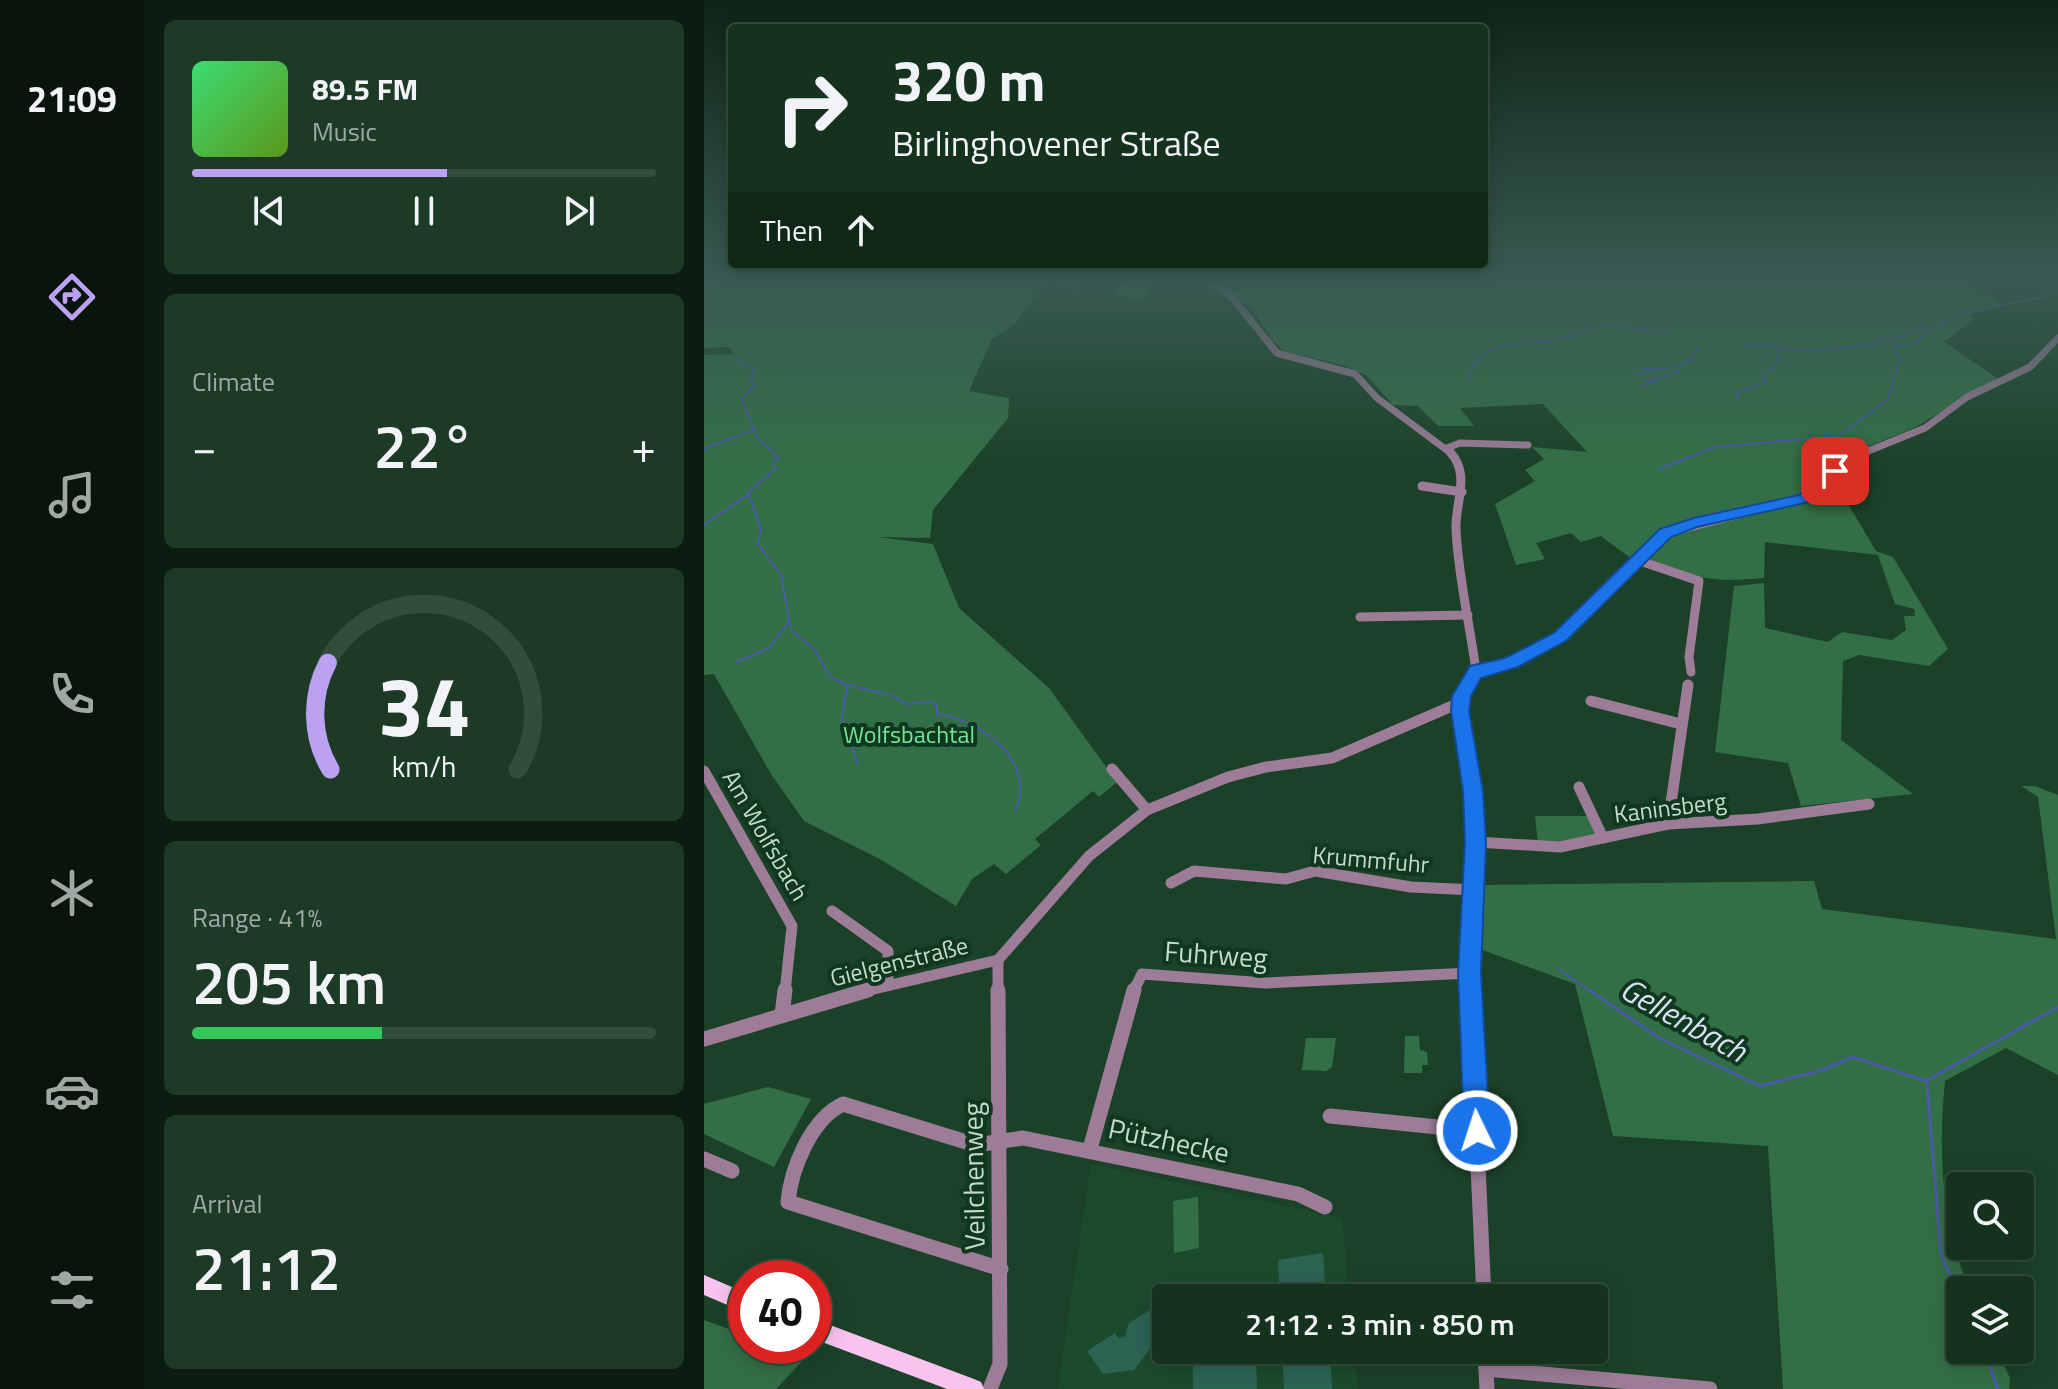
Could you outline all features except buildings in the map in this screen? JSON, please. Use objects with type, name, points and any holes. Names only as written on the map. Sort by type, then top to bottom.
[{"type":"main road","points":[[704,1285],[728,1295]]},
{"type":"main road","points":[[832,1336],[974,1389]]},
{"type":"street","points":[[1266,339],[1277,353],[1352,372],[1386,405],[1447,448],[1458,460],[1462,492],[1456,527],[1476,671],[1459,703],[1473,791],[1476,842],[1470,973],[1483,1284]]},
{"type":"street","points":[[1476,671],[1492,670],[1560,637],[1638,559],[1677,527],[1813,495],[1845,460],[1925,428],[1967,397],[2030,367],[2057,339]]},
{"type":"street","points":[[1447,448],[1460,443],[1528,445]]},
{"type":"street","points":[[1422,486],[1462,492]]},
{"type":"street","points":[[1638,559],[1699,581],[1689,657],[1691,672]]},
{"type":"street","points":[[1360,617],[1468,615]]},
{"type":"street","points":[[1668,824],[1688,685]]},
{"type":"street","points":[[1591,701],[1681,724]]},
{"type":"street","name":"Gielgenstraße","points":[[704,1039],[888,984],[998,960],[1089,856],[1147,810],[1228,777],[1266,767],[1332,758],[1459,703]]},
{"type":"street","points":[[1112,769],[1147,810]]},
{"type":"street","name":"Am Wolfsbach","points":[[704,771],[792,926],[782,1015]]},
{"type":"street","points":[[1579,787],[1603,838]]},
{"type":"street","name":"Kaninsberg","points":[[1476,842],[1560,847],[1668,824],[1758,819],[1869,804]]},
{"type":"street","name":"Krummfuhr","points":[[1171,883],[1194,871],[1286,879],[1315,871],[1411,887],[1475,890]]},
{"type":"street","points":[[832,911],[888,951],[888,984]]},
{"type":"street","name":"Veilchenweg","points":[[990,1389],[1000,1364],[998,960]]},
{"type":"street","name":"Fuhrweg","points":[[1090,1149],[1136,981],[1142,974],[1265,983],[1470,973]]},
{"type":"street","name":"Pützhecke","points":[[1001,1269],[788,1202],[788,1182],[827,1110],[843,1104],[976,1145],[999,1139],[1023,1138],[1090,1149],[1298,1194],[1325,1207]]},
{"type":"street","points":[[1330,1116],[1477,1131]]},
{"type":"street","points":[[704,1159],[732,1171]]},
{"type":"street","points":[[1486,1364],[1487,1389]]},
{"type":"street","points":[[1486,1369],[1710,1389]]},
{"type":"shaded area","points":[[1091,1164],[1342,1218],[1348,1284],[1152,1284],[1152,1364],[1355,1364],[1358,1389],[1058,1389]]},
{"type":"green space","name":"Wolfsbachtal","points":[[704,339],[992,339],[969,391],[1009,398],[1008,418],[933,510],[930,538],[877,537],[933,544],[959,608],[1049,688],[1117,782],[1099,797],[1093,791],[1035,839],[1041,845],[1006,874],[994,864],[972,879],[956,906],[880,859],[804,821],[771,774],[714,674],[704,675],[704,355],[734,354],[729,347],[704,348]]},
{"type":"green space","points":[[1948,339],[1944,342],[1997,378],[1914,428],[1842,457],[1812,489],[1796,497],[1681,522],[1663,531],[1633,560],[1601,536],[1581,542],[1571,533],[1536,543],[1545,559],[1516,565],[1495,504],[1535,481],[1525,470],[1544,459],[1532,447],[1587,452],[1543,404],[1460,408],[1474,426],[1438,426],[1418,406],[1393,405],[1367,376],[1346,366],[1284,351],[1272,340]]},
{"type":"green space","points":[[1835,482],[1876,551],[1893,557],[1948,649],[1929,666],[1859,655],[1843,661],[1841,740],[1913,794],[1801,806],[1788,763],[1715,752],[1734,586],[1764,583],[1765,628],[1828,642],[1842,632],[1892,640],[1906,630],[1904,616],[1915,616],[1914,609],[1895,604],[1878,555],[1765,542],[1764,578],[1729,580],[1690,574],[1645,558],[1676,531],[1802,503],[1815,498]]},
{"type":"green space","points":[[2021,786],[2035,786],[2058,795],[2058,1075],[2006,1048],[1945,1081],[1942,1134],[1946,1260],[1959,1260],[1964,1276],[1946,1276],[1946,1364],[2004,1364],[2010,1378],[2009,1389],[1783,1389],[1768,1146],[1613,1136],[1575,984],[1472,946],[1479,885],[1814,881],[1822,909],[2056,939],[2038,797]]},
{"type":"green space","points":[[1535,816],[1589,816],[1597,834],[1538,843]]},
{"type":"green space","points":[[1405,1036],[1419,1036],[1420,1050],[1427,1052],[1428,1065],[1422,1065],[1422,1073],[1404,1073]]},
{"type":"green space","points":[[1306,1038],[1336,1038],[1332,1067],[1326,1071],[1302,1070]]},
{"type":"green space","points":[[768,1087],[811,1099],[774,1167],[704,1134],[704,1104]]},
{"type":"green space","points":[[1198,1197],[1199,1248],[1174,1253],[1173,1201]]},
{"type":"green space","points":[[704,1320],[728,1329],[728,1364],[799,1364],[776,1389],[704,1389]]},
{"type":"waterway","points":[[1468,381],[1472,367],[1490,351],[1514,344],[1560,339]]},
{"type":"waterway","points":[[1739,347],[1763,345],[1805,351],[1875,345],[1876,340],[1890,339]]},
{"type":"waterway","points":[[1659,469],[1715,447],[1840,436],[1888,399],[1900,360],[1892,347],[1917,343],[1920,339]]},
{"type":"waterway","points":[[1642,386],[1678,372],[1675,367],[1693,360],[1691,355],[1698,351],[1697,347]]},
{"type":"waterway","points":[[1737,399],[1736,393],[1766,382],[1763,376],[1778,362],[1779,349]]},
{"type":"waterway","points":[[733,356],[744,366],[754,367],[751,381],[755,384],[742,399],[757,437],[779,458],[774,462],[776,469],[749,494]]},
{"type":"waterway","points":[[1636,374],[1674,367]]},
{"type":"waterway","points":[[1643,369],[1657,368]]},
{"type":"waterway","points":[[1644,381],[1658,378]]},
{"type":"waterway","points":[[704,449],[754,430]]},
{"type":"waterway","points":[[704,525],[749,494]]},
{"type":"waterway","points":[[749,494],[761,529],[758,544],[781,575],[791,630],[816,651],[830,677],[847,685]]},
{"type":"waterway","points":[[737,662],[769,648],[789,621]]},
{"type":"waterway","points":[[847,685],[894,696],[905,704],[931,702],[937,706],[937,714],[954,718],[987,734],[1012,760],[1019,776],[1020,793],[1015,812]]},
{"type":"waterway","points":[[847,685],[842,718],[858,764]]},
{"type":"waterway","name":"Gellenbach","points":[[1557,968],[1592,992]]},
{"type":"waterway","name":"Gellenbach","points":[[1589,990],[1661,1039],[1760,1086],[1823,1070],[1853,1057],[1926,1081],[2058,1007]]},
{"type":"waterway","points":[[1927,1083],[1941,1255],[1950,1276]]},
{"type":"waterway","points":[[1989,1364],[1998,1389]]},
{"type":"route","points":[[1477,1131],[1470,973],[1476,842],[1473,791],[1459,703],[1462,696],[1476,671],[1492,670],[1538,651],[1560,637],[1666,533],[1677,527],[1804,499],[1820,489],[1835,471]]}]
